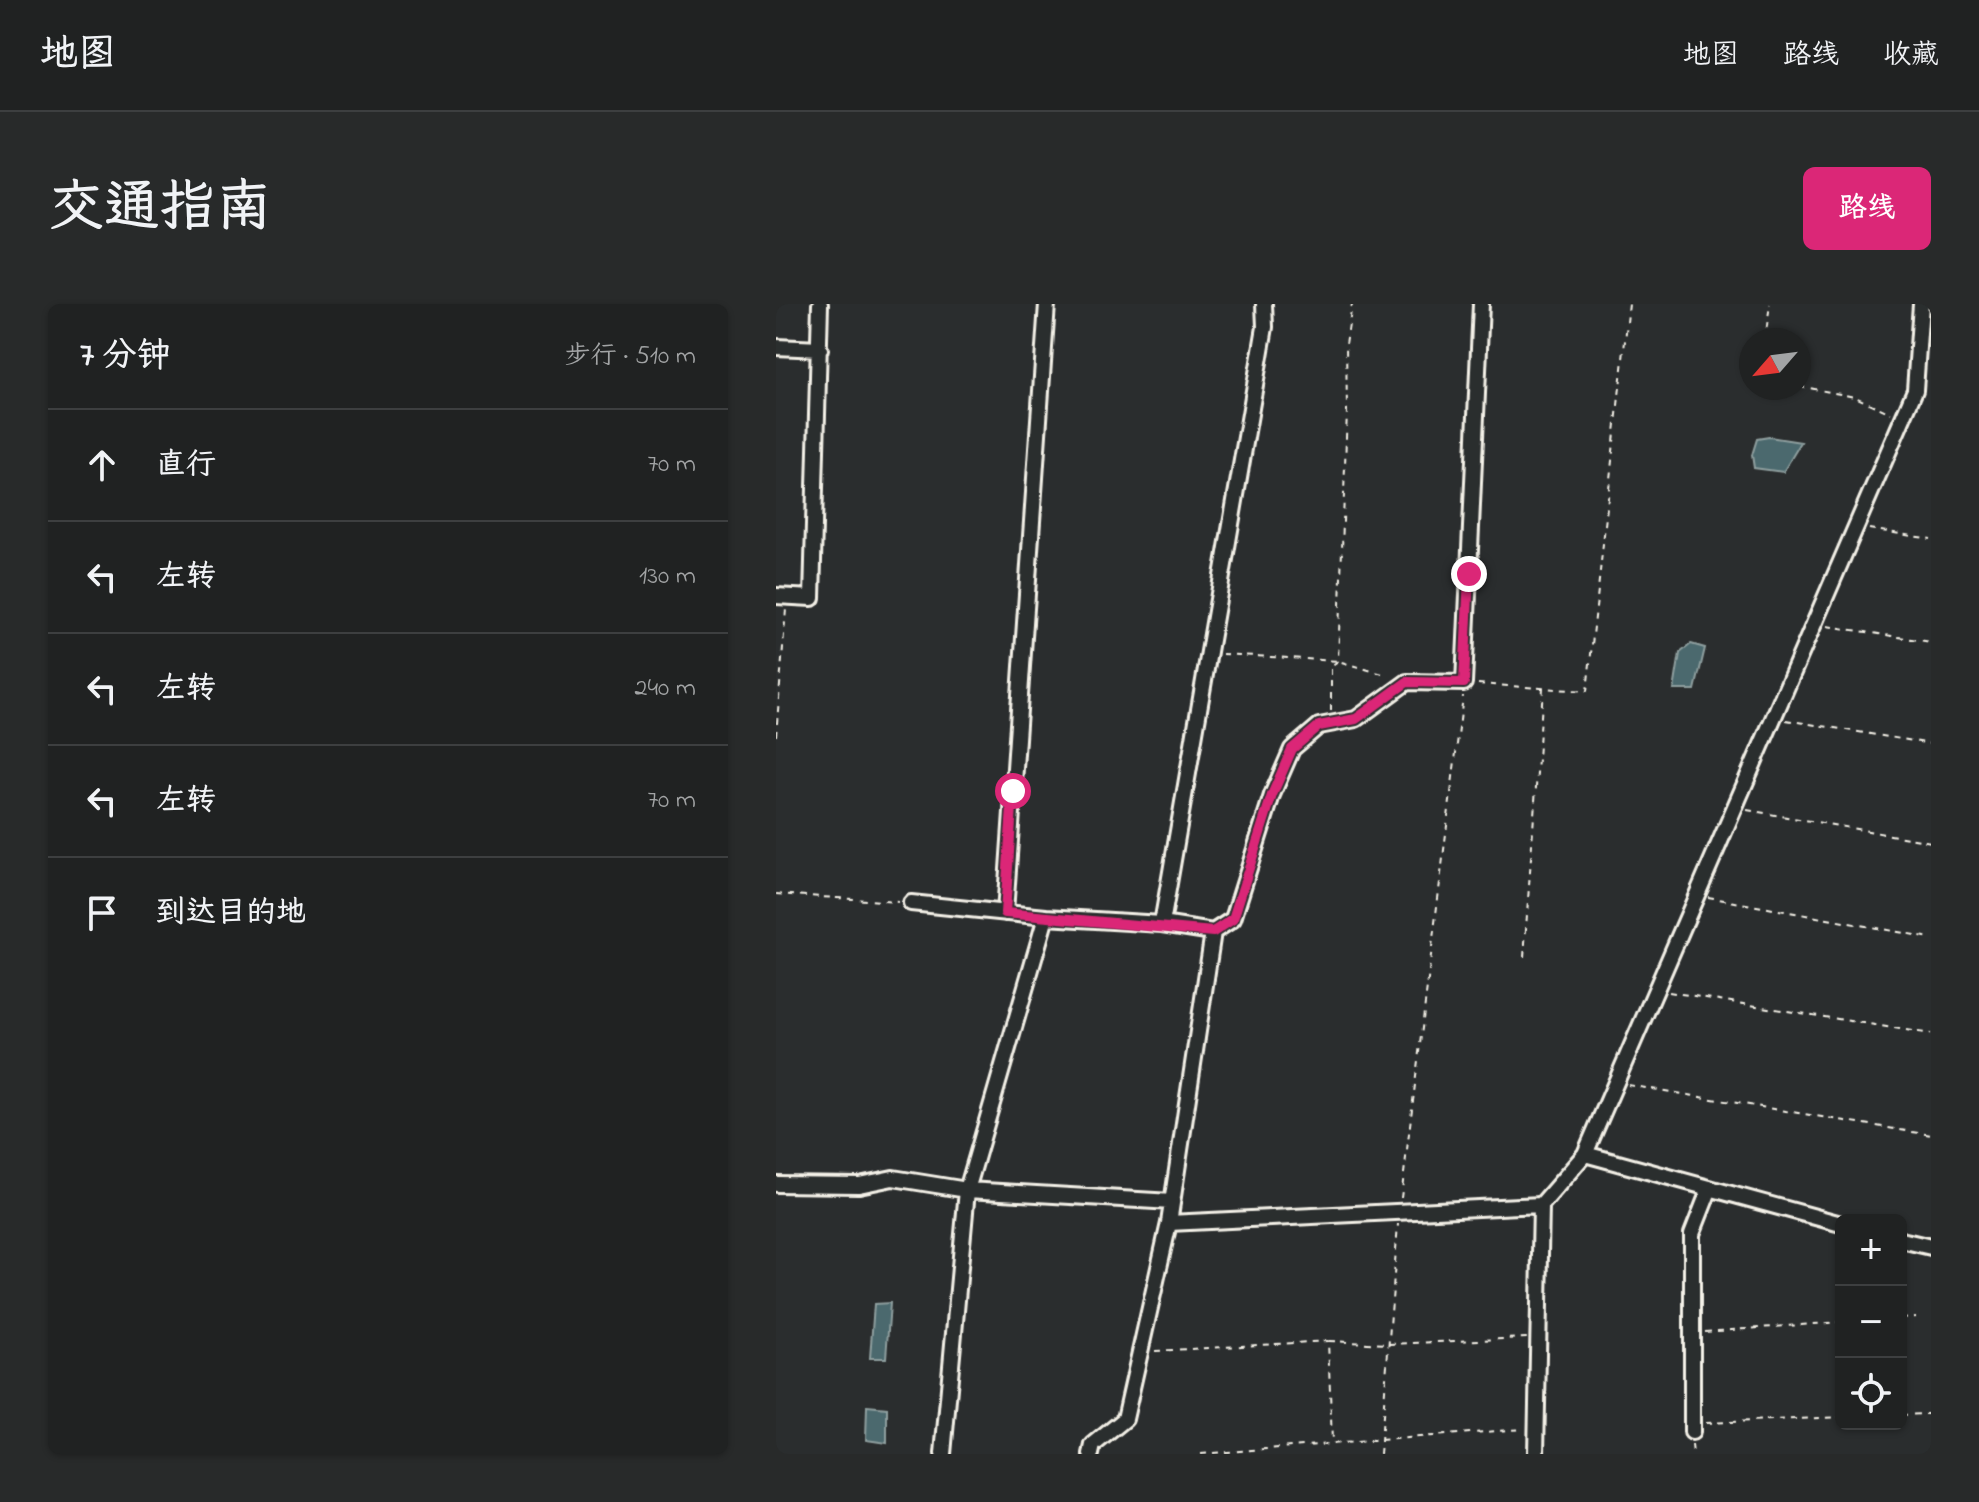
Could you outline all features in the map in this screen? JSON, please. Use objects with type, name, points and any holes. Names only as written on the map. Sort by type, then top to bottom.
[{"type":"street","points":[[781,597],[812,598],[820,304]]},
{"type":"street","points":[[1005,913],[1047,304]]},
{"type":"street","points":[[1162,924],[1265,327],[1264,304]]},
{"type":"street","points":[[911,903],[1046,917],[1162,924],[1213,932],[1233,919],[1272,795],[1292,749],[1319,726],[1356,719],[1407,682],[1464,683],[1481,304]]},
{"type":"street","points":[[1536,1454],[1541,1205],[1585,1154],[1915,390],[1921,304]]},
{"type":"street","points":[[776,347],[820,349]]},
{"type":"street","points":[[1915,390],[1931,391]]},
{"type":"street","points":[[943,1454],[967,1190],[1046,917]]},
{"type":"street","points":[[1091,1454],[1093,1445],[1125,1419],[1169,1223],[1213,932]]},
{"type":"street","points":[[1585,1154],[1835,1222]]},
{"type":"street","points":[[776,1184],[859,1185],[893,1178],[967,1190],[1172,1202]]},
{"type":"street","points":[[1692,1427],[1692,1234],[1710,1188]]},
{"type":"street","points":[[1169,1223],[1541,1205]]},
{"type":"street","points":[[1907,1241],[1931,1247]]},
{"type":"path","points":[[1338,661],[1346,344],[1352,304]]},
{"type":"path","points":[[1380,1454],[1399,1214],[1464,683],[1587,691],[1629,304]]},
{"type":"path","points":[[1767,328],[1770,304]]},
{"type":"path","points":[[1811,388],[1855,397],[1903,418]]},
{"type":"path","points":[[1856,527],[1931,539]]},
{"type":"path","points":[[776,736],[781,597]]},
{"type":"path","points":[[1814,624],[1931,642]]},
{"type":"path","points":[[1209,653],[1338,661],[1386,675]]},
{"type":"path","points":[[1331,724],[1331,666],[1338,661]]},
{"type":"path","points":[[1524,957],[1543,688]]},
{"type":"path","points":[[1773,718],[1931,744]]},
{"type":"path","points":[[1734,809],[1931,842]]},
{"type":"path","points":[[776,894],[911,903]]},
{"type":"path","points":[[1697,895],[1931,938]]},
{"type":"path","points":[[1653,997],[1672,991],[1931,1034]]},
{"type":"path","points":[[1616,1083],[1931,1135]]},
{"type":"path","points":[[1907,1318],[1916,1317]]},
{"type":"path","points":[[1692,1333],[1835,1322]]},
{"type":"path","points":[[1140,1352],[1328,1341],[1388,1344],[1537,1338]]},
{"type":"path","points":[[1328,1341],[1332,1443]]},
{"type":"path","points":[[1907,1415],[1928,1414]]},
{"type":"path","points":[[1692,1427],[1835,1417]]},
{"type":"path","points":[[1201,1454],[1536,1428]]},
{"type":"water","points":[[1769,437],[1801,442],[1783,472],[1754,468],[1752,455],[1757,439]]},
{"type":"water","points":[[1691,644],[1705,648],[1695,690],[1674,690],[1680,653]]},
{"type":"water","points":[[890,1303],[886,1358],[870,1358],[874,1304]]},
{"type":"water","points":[[867,1406],[887,1408],[887,1443],[866,1440]]},
{"type":"route","points":[[1013,791],[1005,913],[1162,924],[1213,932],[1233,919],[1272,795],[1292,749],[1319,726],[1356,719],[1407,682],[1464,683],[1469,574]]}]
